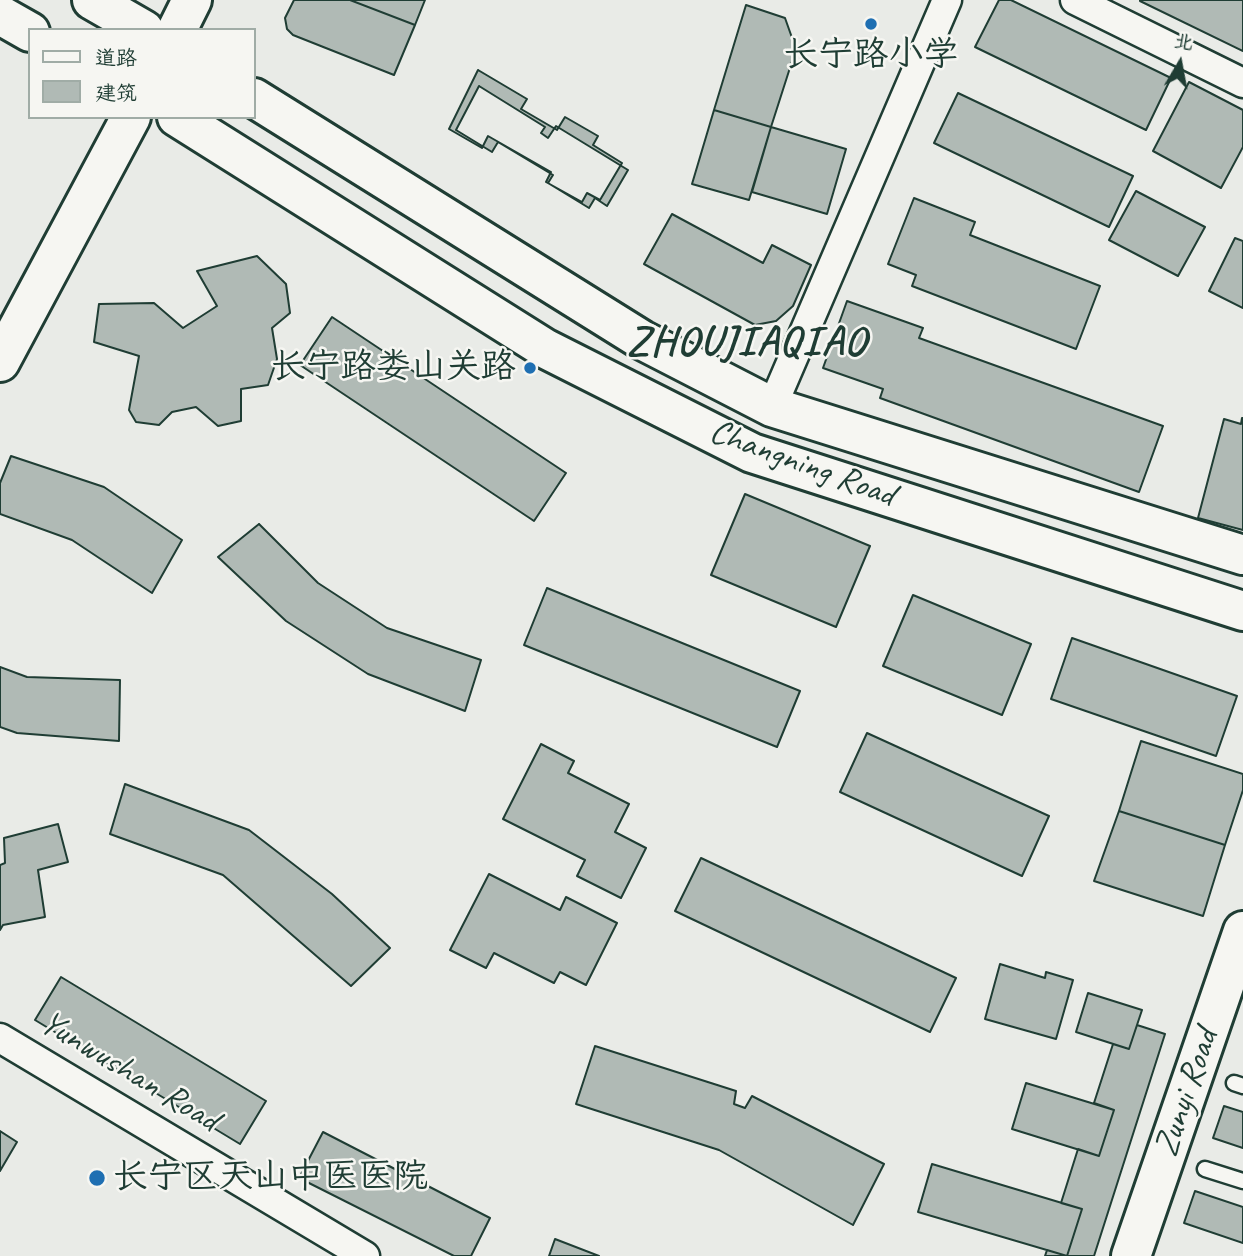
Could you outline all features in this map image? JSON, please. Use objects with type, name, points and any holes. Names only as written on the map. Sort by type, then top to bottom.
[{"type":"main road","points":[[92,0],[141,28]]},
{"type":"main road","points":[[178,28],[192,0]]},
{"type":"main road","points":[[0,15],[28,31]]},
{"type":"main road","name":"Changning Road","points":[[256,99],[642,340],[772,407],[1243,555]]},
{"type":"main road","points":[[0,362],[130,119]]},
{"type":"main road","name":"Changning Road","points":[[180,119],[546,349],[752,453],[1243,611]]},
{"type":"main road","name":"Zunyi Road","points":[[1131,1256],[1243,931]]},
{"type":"street","points":[[772,407],[947,0]]},
{"type":"street","points":[[1075,0],[1243,83]]},
{"type":"street","name":"Yunwushan Road","points":[[0,1038],[365,1256]]},
{"type":"lane","points":[[1205,1169],[1243,1181]]},
{"type":"building","points":[[294,0],[350,0],[415,25],[394,75],[293,35],[287,29],[285,18]]},
{"type":"building","points":[[350,0],[425,0],[415,25]]},
{"type":"building","points":[[999,0],[1011,0],[1171,78],[1146,130],[975,47]]},
{"type":"building","points":[[1140,0],[1243,0],[1243,51],[1140,1]]},
{"type":"building","points":[[746,5],[785,18],[796,49],[771,127],[714,110]]},
{"type":"building","points":[[478,70],[527,99],[521,109],[557,130],[565,117],[598,136],[593,145],[622,163],[600,200],[587,193],[582,202],[546,182],[551,172],[488,136],[482,148],[449,129]]},
{"type":"building","points":[[1189,82],[1243,110],[1243,147],[1221,188],[1153,151]]},
{"type":"building","points":[[479,86],[545,127],[541,133],[548,138],[556,126],[628,170],[607,206],[595,198],[589,208],[548,183],[553,175],[498,142],[492,152],[456,130]]},
{"type":"building","points":[[958,93],[1133,176],[1109,227],[934,143]]},
{"type":"building","points":[[714,110],[771,127],[749,200],[692,184]]},
{"type":"building","points":[[771,127],[846,149],[827,214],[752,192]]},
{"type":"building","points":[[1136,191],[1205,227],[1178,276],[1109,240]]},
{"type":"building","points":[[914,198],[975,222],[970,235],[1100,286],[1076,349],[912,286],[916,275],[888,264]]},
{"type":"building","points":[[672,214],[763,263],[772,245],[811,265],[793,306],[776,321],[755,325],[644,264]]},
{"type":"building","points":[[1235,238],[1243,241],[1243,308],[1209,291]]},
{"type":"building","points":[[257,256],[286,284],[290,313],[272,328],[277,359],[268,385],[241,389],[241,421],[218,426],[196,407],[172,412],[159,425],[136,422],[129,410],[139,356],[94,342],[99,304],[154,303],[183,328],[217,306],[197,271]]},
{"type":"building","points":[[847,301],[923,328],[919,338],[1163,426],[1139,492],[880,398],[883,389],[823,368]]},
{"type":"building","points":[[332,317],[566,473],[534,521],[300,365]]},
{"type":"building","points":[[1242,418],[1243,530],[1198,518],[1224,419],[1241,424]]},
{"type":"building","points":[[11,456],[104,487],[182,540],[152,593],[72,540],[0,514],[0,483]]},
{"type":"building","points":[[745,494],[870,546],[836,627],[711,575]]},
{"type":"building","points":[[259,524],[318,583],[387,628],[481,660],[465,711],[368,674],[286,621],[218,557]]},
{"type":"building","points":[[547,588],[800,691],[777,747],[524,645]]},
{"type":"building","points":[[913,595],[1031,644],[1002,715],[883,666]]},
{"type":"building","points":[[1072,638],[1237,696],[1216,756],[1051,699]]},
{"type":"building","points":[[0,667],[27,677],[120,680],[119,741],[17,733],[0,727]]},
{"type":"building","points":[[867,733],[1049,816],[1022,876],[840,792]]},
{"type":"building","points":[[1141,741],[1243,774],[1243,790],[1225,845],[1119,811]]},
{"type":"building","points":[[541,744],[574,761],[568,773],[629,804],[615,832],[646,848],[621,898],[577,876],[585,860],[503,819]]},
{"type":"building","points":[[125,784],[249,830],[332,894],[390,948],[351,986],[223,875],[110,834]]},
{"type":"building","points":[[1119,811],[1225,845],[1203,916],[1094,881]]},
{"type":"building","points":[[58,824],[68,862],[38,870],[45,917],[3,925],[0,930],[0,865],[5,863],[4,838]]},
{"type":"building","points":[[701,858],[956,978],[930,1032],[675,911]]},
{"type":"building","points":[[489,874],[560,910],[566,897],[617,923],[586,985],[560,972],[554,983],[494,953],[486,968],[450,950]]},
{"type":"building","points":[[1000,964],[1045,978],[1046,972],[1073,980],[1056,1039],[985,1019]]},
{"type":"building","points":[[61,977],[266,1101],[240,1144],[35,1020]]},
{"type":"building","points":[[1088,993],[1142,1010],[1129,1049],[1076,1032]]},
{"type":"building","points":[[1137,1025],[1165,1034],[1094,1256],[1067,1256],[1082,1209],[1061,1203],[1078,1149],[1099,1156],[1114,1110],[1094,1103],[1113,1044],[1129,1049]]},
{"type":"building","points":[[595,1046],[736,1091],[734,1104],[745,1108],[752,1096],[884,1164],[853,1225],[719,1150],[576,1104]]},
{"type":"building","points":[[1026,1083],[1114,1110],[1099,1156],[1012,1129]]},
{"type":"building","points":[[1224,1106],[1243,1112],[1243,1148],[1213,1138]]},
{"type":"building","points":[[0,1131],[17,1142],[0,1171]]},
{"type":"building","points":[[323,1132],[490,1218],[471,1256],[454,1256],[299,1178]]},
{"type":"building","points":[[932,1164],[1082,1209],[1067,1256],[918,1212]]},
{"type":"building","points":[[1195,1191],[1243,1207],[1243,1243],[1184,1223]]},
{"type":"building","points":[[555,1239],[599,1256],[549,1256]]},
{"type":"building","points":[[1047,1250],[1067,1256],[1045,1256]]},
{"type":"place","name":"长宁路小学","points":[[871,24]]},
{"type":"place","name":"长宁路娄山关路","points":[[530,368]]},
{"type":"place","name":"长宁区天山中医医院","points":[[97,1178]]},
{"type":"district","name":"ZHOUJIAQIAO","points":[[747,343]]}]
